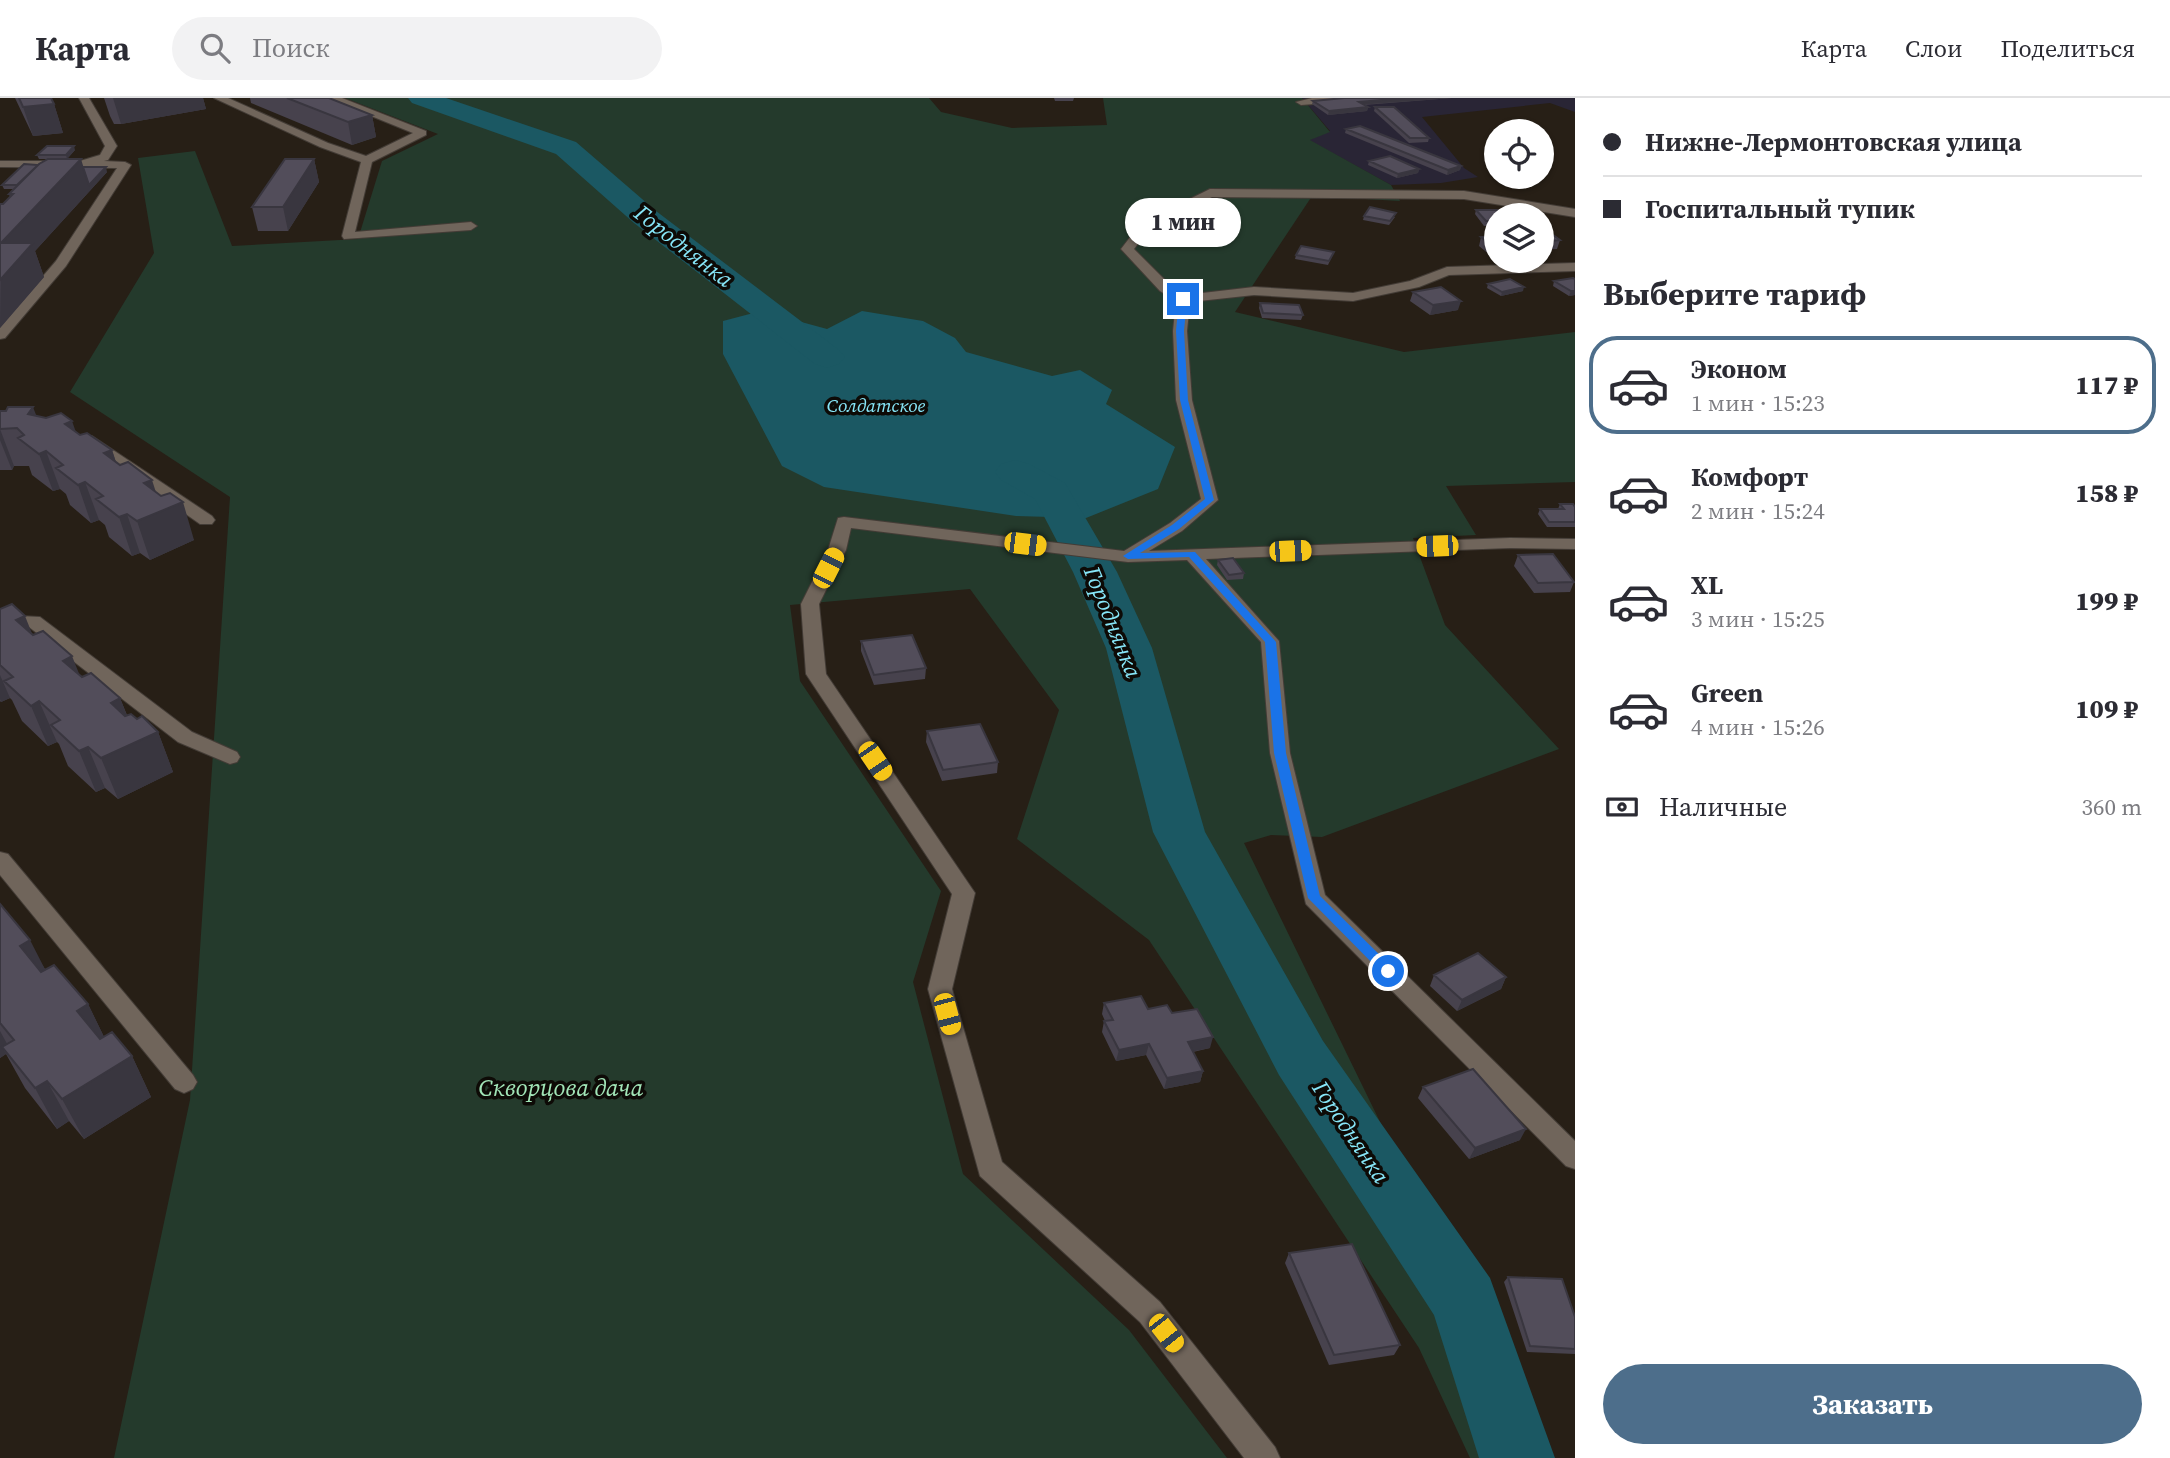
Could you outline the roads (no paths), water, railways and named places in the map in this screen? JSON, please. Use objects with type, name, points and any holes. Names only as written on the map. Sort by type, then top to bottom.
[{"type":"street","points":[[72,164],[104,158],[111,146],[84,98]]},
{"type":"street","points":[[219,98],[299,135],[367,160],[422,133],[332,98]]},
{"type":"street","points":[[232,104],[255,98]]},
{"type":"street","points":[[1301,102],[1353,98]]},
{"type":"street","points":[[367,160],[348,236],[471,226]]},
{"type":"street","points":[[0,164],[125,165],[61,263],[0,335]]},
{"type":"street","points":[[1575,213],[1464,194],[1210,192],[1145,226],[1127,249],[1165,288],[1183,299],[1254,291],[1353,297],[1414,284],[1447,271],[1575,267]]},
{"type":"street","points":[[1128,556],[1176,527],[1210,500],[1184,400],[1180,331],[1183,299]]},
{"type":"street","points":[[78,433],[206,520]]},
{"type":"street","points":[[1264,1458],[1150,1312],[990,1168],[940,989],[964,893],[816,674],[810,604],[838,550],[844,522],[1128,556],[1510,543],[1575,544]]},
{"type":"street","points":[[1191,554],[1270,642],[1280,753],[1314,898],[1575,1158]]},
{"type":"street","points":[[0,621],[33,621],[185,737],[230,757]]},
{"type":"street","points":[[0,860],[184,1083]]},
{"type":"water","name":"Солдатское","points":[[761,311],[827,329],[862,311],[923,321],[955,338],[966,352],[1052,376],[1080,370],[1112,390],[1106,404],[1175,447],[1158,489],[1086,518],[1016,516],[824,487],[782,466],[723,354],[723,321]]},
{"type":"waterway","name":"Городнянка","points":[[421,98],[566,148],[645,217],[827,357]]},
{"type":"waterway","name":"Городнянка","points":[[1015,472],[1051,492],[1095,572],[1129,648],[1179,832],[1301,1058],[1465,1301],[1517,1458]]},
{"type":"park label","name":"Скворцова дача","points":[[561,1087]]}]
